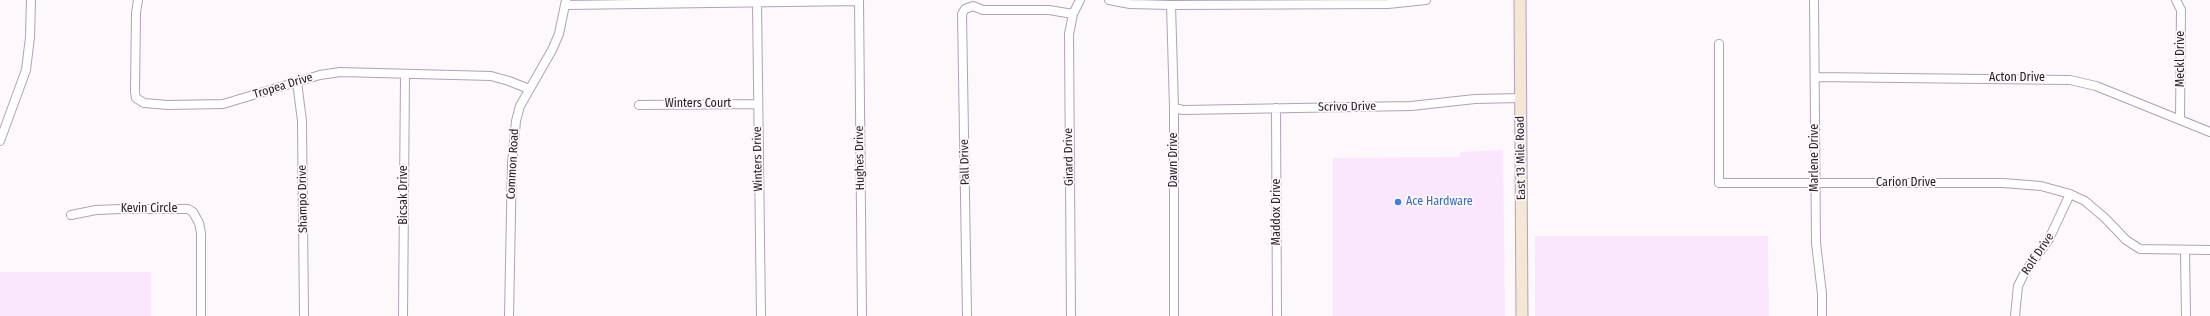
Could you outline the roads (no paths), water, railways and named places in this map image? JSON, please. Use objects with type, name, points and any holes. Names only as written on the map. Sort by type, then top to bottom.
[{"type":"main road","name":"East 13 Mile Road","points":[[1520,0],[1522,316]]},
{"type":"street","points":[[0,141],[26,70],[30,36],[31,0]]},
{"type":"street","name":"Tropea Drive","points":[[138,0],[136,13],[135,92],[136,98],[140,102],[168,106],[223,104],[297,82],[340,72],[404,75],[491,76],[509,81],[529,90]]},
{"type":"street","name":"Girard Drive","points":[[1071,316],[1068,120],[1070,34],[1073,14],[1080,0]]},
{"type":"street","points":[[1109,0],[1130,4],[1171,5],[1388,4],[1426,0]]},
{"type":"street","name":"Marlene Drive","points":[[1814,0],[1816,243],[1822,294],[1822,316]]},
{"type":"street","name":"Meckl Drive","points":[[2176,0],[2181,10],[2180,119]]},
{"type":"street","points":[[566,2],[757,3],[859,1]]},
{"type":"street","name":"Hughes Drive","points":[[859,1],[862,316]]},
{"type":"street","name":"Common Road","points":[[510,316],[512,144],[520,106],[552,50],[559,34],[566,2]]},
{"type":"street","name":"Winters Drive","points":[[757,3],[757,104],[761,316]]},
{"type":"street","name":"Dawn Drive","points":[[1171,5],[1174,108],[1174,316]]},
{"type":"street","name":"Pall Drive","points":[[967,316],[962,14],[965,9],[973,6],[983,10],[1048,10],[1073,14]]},
{"type":"street","name":"Carion Drive","points":[[1719,44],[1719,184],[1815,182],[2003,183],[2041,186],[2070,194],[2085,201],[2132,246],[2150,250],[2210,250]]},
{"type":"street","name":"Bicsak Drive","points":[[403,316],[404,75]]},
{"type":"street","name":"Acton Drive","points":[[1815,78],[2070,80],[2096,86],[2210,132]]},
{"type":"street","name":"Shampo Drive","points":[[297,82],[302,122],[304,316]]},
{"type":"street","name":"Scrivo Drive","points":[[1174,108],[1183,110],[1410,106],[1474,98],[1520,98]]},
{"type":"street","name":"Winters Court","points":[[639,105],[757,104]]},
{"type":"street","name":"Maddox Drive","points":[[1276,108],[1277,316]]},
{"type":"street","name":"Rolf Drive","points":[[2015,316],[2018,286],[2028,266],[2049,239],[2070,194]]},
{"type":"street","name":"Kevin Circle","points":[[71,215],[96,210],[122,209],[188,209],[193,212],[199,223],[201,233],[201,316]]},
{"type":"street","points":[[2185,251],[2186,316]]},
{"type":"place","name":"Ace Hardware","points":[[1398,202]]}]
